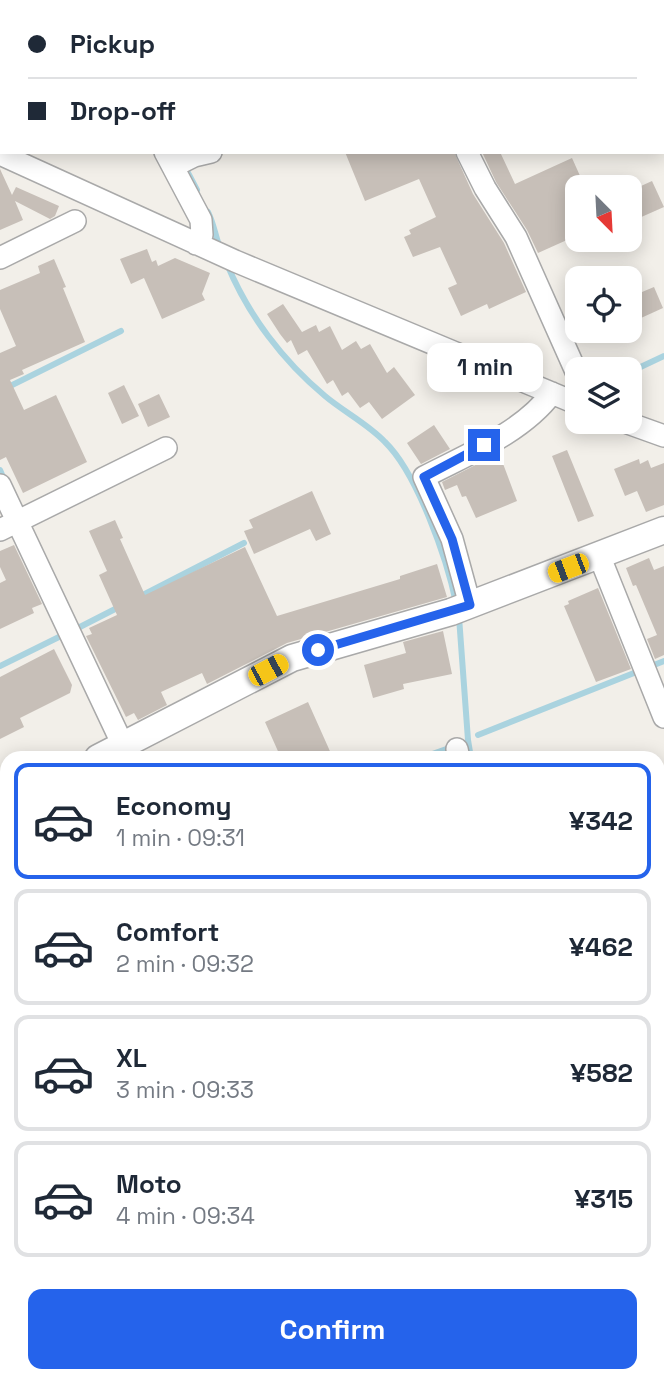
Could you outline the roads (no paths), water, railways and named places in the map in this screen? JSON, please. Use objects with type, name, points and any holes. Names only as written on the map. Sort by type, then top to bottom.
[{"type":"street","points":[[0,154],[205,248],[565,398]]},
{"type":"street","points":[[202,154],[176,160],[201,220],[205,248]]},
{"type":"street","points":[[468,154],[485,188],[516,237],[570,357]]},
{"type":"street","points":[[0,258],[75,221]]},
{"type":"street","points":[[461,608],[452,539],[424,477],[526,419],[552,393]]},
{"type":"street","points":[[642,428],[664,436]]},
{"type":"street","points":[[8,526],[166,448]]},
{"type":"street","points":[[0,485],[8,526],[125,751]]},
{"type":"street","points":[[128,751],[292,658],[461,608],[664,530]]},
{"type":"street","points":[[599,555],[664,717]]},
{"type":"waterway","points":[[178,154],[197,190]]},
{"type":"waterway","points":[[208,212],[220,248]]},
{"type":"waterway","points":[[227,264],[256,319],[295,368],[332,402],[385,442],[397,456],[429,518],[446,564],[456,603]]},
{"type":"waterway","points":[[0,391],[121,331]]},
{"type":"waterway","points":[[642,366],[664,356]]},
{"type":"waterway","points":[[0,470],[5,482]]},
{"type":"waterway","points":[[137,598],[244,543]]},
{"type":"waterway","points":[[74,630],[121,606]]},
{"type":"waterway","points":[[459,617],[470,751]]},
{"type":"waterway","points":[[0,666],[63,635]]},
{"type":"waterway","points":[[654,665],[664,661]]},
{"type":"waterway","points":[[478,735],[634,673]]},
{"type":"waterway","points":[[441,751],[452,747]]}]
